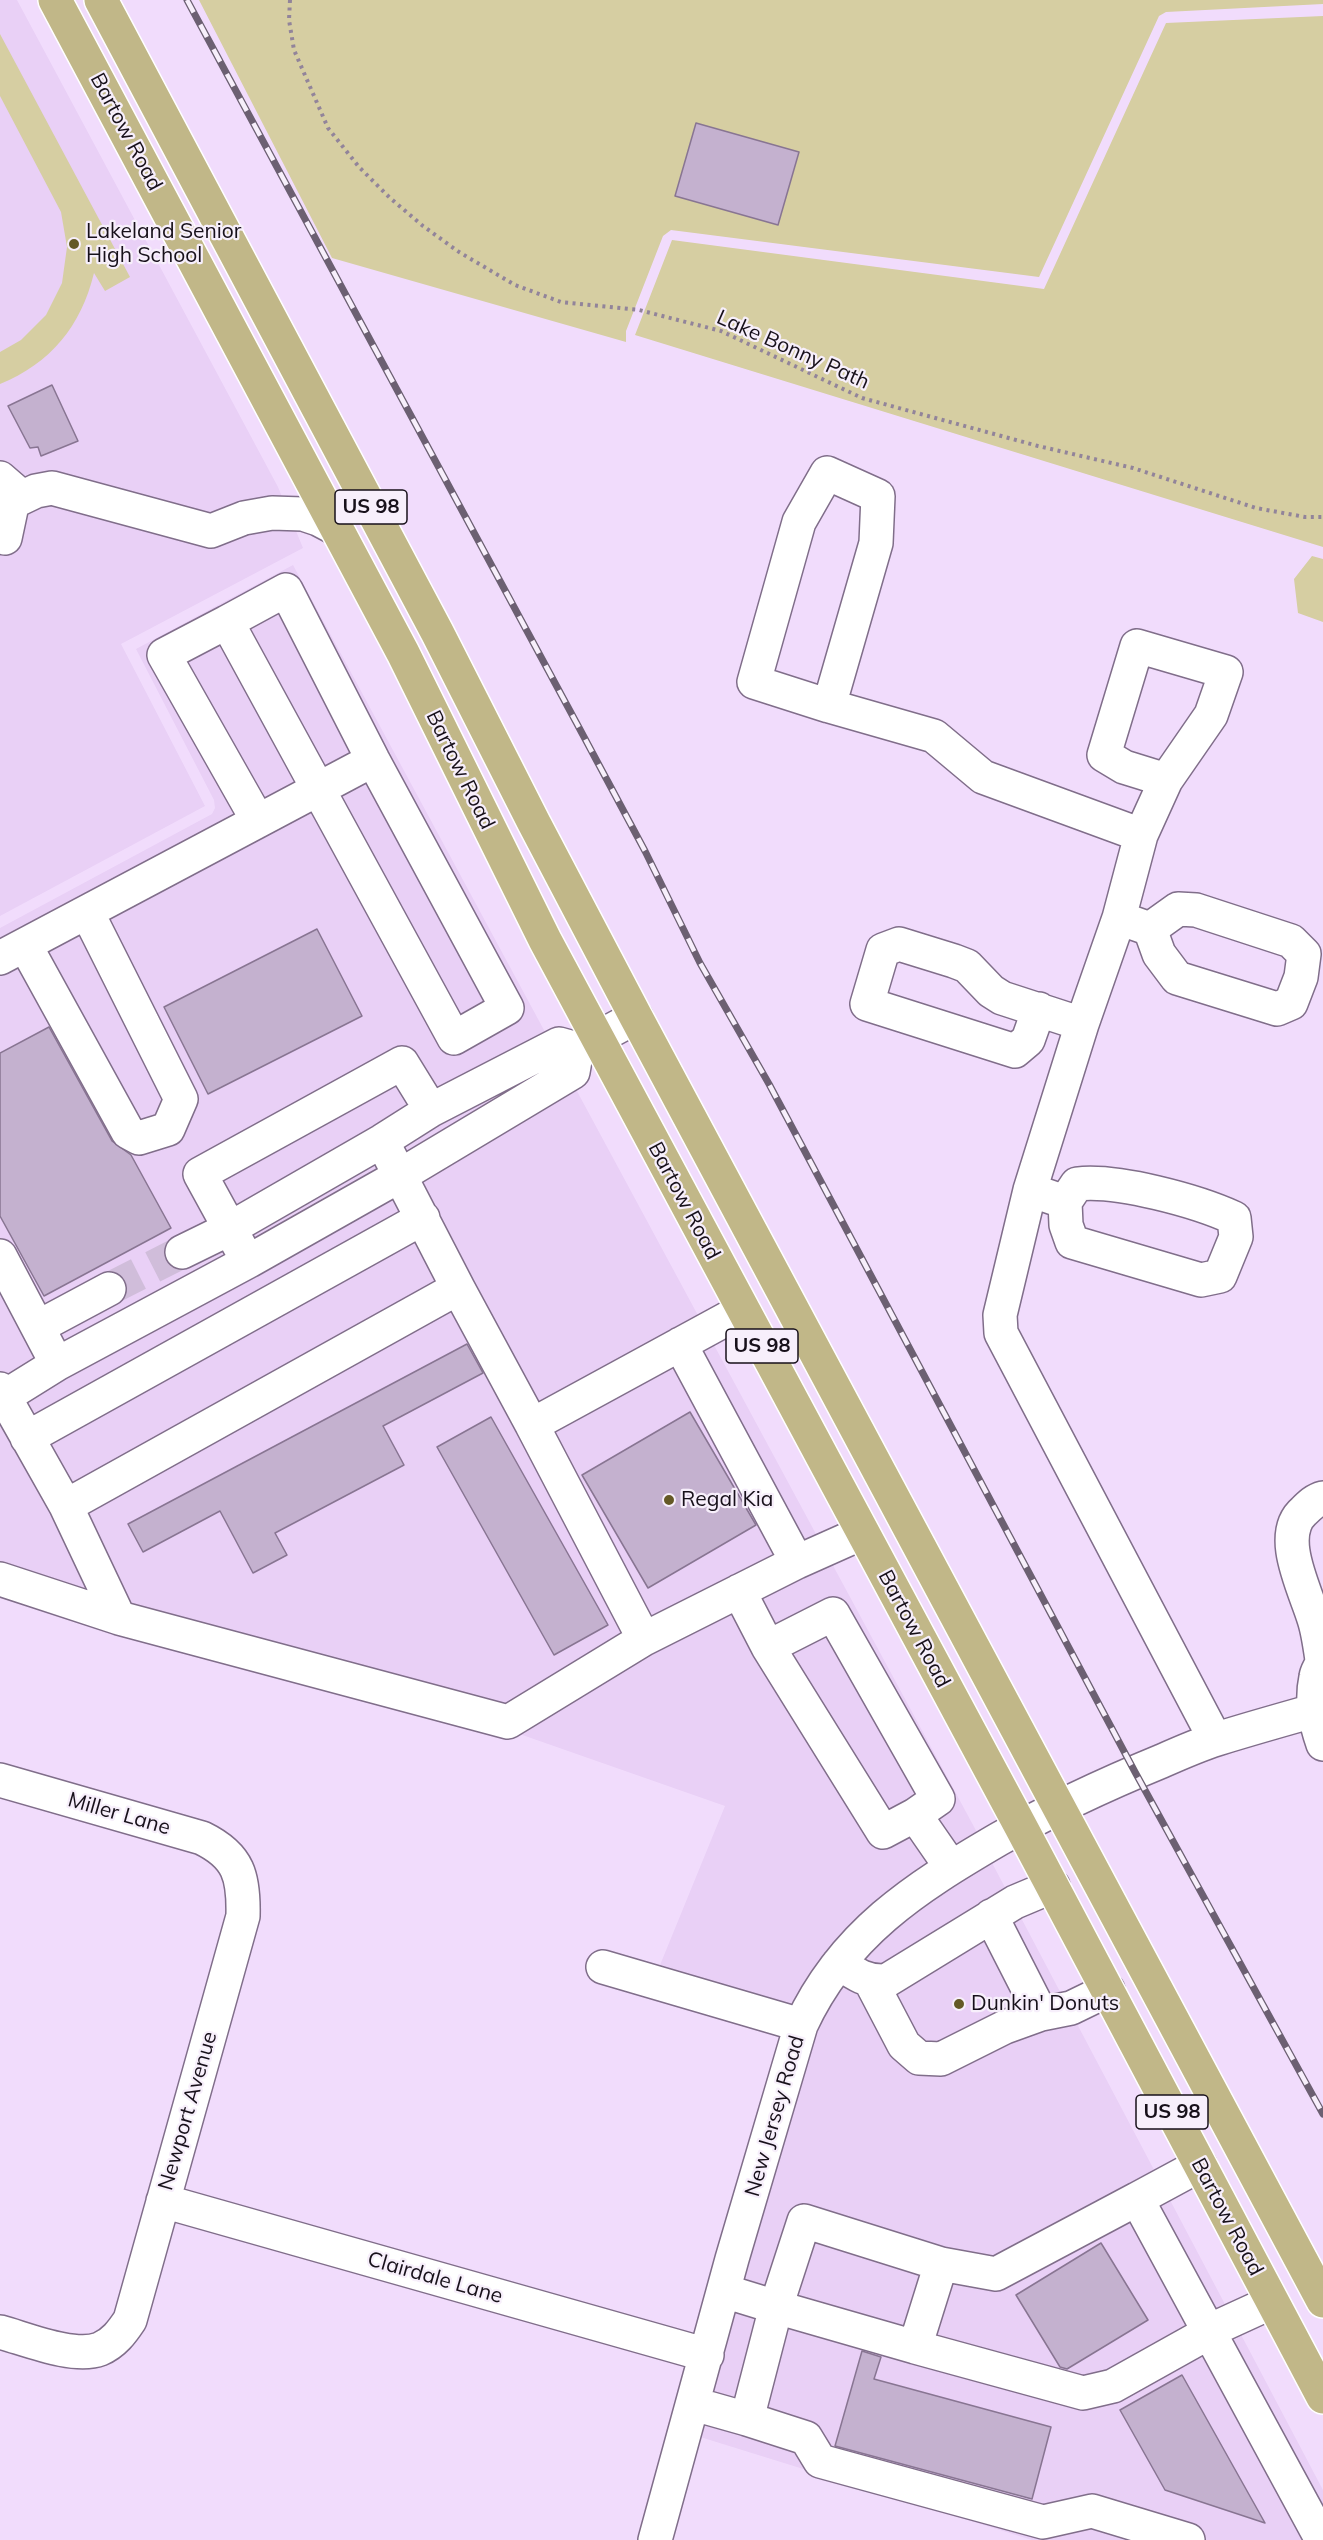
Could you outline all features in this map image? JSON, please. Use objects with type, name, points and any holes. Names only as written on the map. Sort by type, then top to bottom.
[{"type":"main road","name":"Bartow Road","points":[[55,0],[403,653],[496,843],[587,1044],[743,1310],[1022,1827],[1323,2397]]},
{"type":"main road","name":"Bartow Road","points":[[101,0],[432,621],[534,823],[636,1017],[1318,2291]]},
{"type":"main road","points":[[1272,2302],[1318,2291]]},
{"type":"street","points":[[829,706],[876,543],[878,496],[827,472],[799,522],[754,681],[829,706],[934,736],[983,777],[1141,836]]},
{"type":"street","points":[[5,538],[6,490],[36,491],[52,488],[211,531],[244,518],[272,513],[303,514],[337,529]]},
{"type":"street","points":[[227,622],[454,1038],[507,1008],[286,590],[164,656],[258,821]]},
{"type":"street","points":[[87,912],[180,1099],[168,1129],[138,1138],[128,1132],[13,951],[374,760]]},
{"type":"street","points":[[1166,780],[1141,836],[1119,918],[1082,1024],[1030,1191],[1000,1315],[1001,1333],[1215,1739]]},
{"type":"street","points":[[1119,918],[1150,929]]},
{"type":"street","points":[[1039,1010],[1028,1040],[1015,1051],[867,1004],[883,950],[899,944],[912,946],[967,966],[991,991],[1002,998],[1039,1010],[1082,1024]]},
{"type":"street","points":[[182,1252],[229,1229],[382,1142],[431,1110],[559,1044],[587,1044],[636,1017]]},
{"type":"street","points":[[119,1618],[66,1506],[2,1393],[249,1261],[573,1072],[587,1044]]},
{"type":"street","points":[[249,1261],[200,1174],[402,1063],[431,1110]]},
{"type":"street","points":[[382,1142],[644,1639]]},
{"type":"street","points":[[1096,1182],[1206,1205],[1234,1218],[1236,1237],[1220,1276],[1201,1280],[1072,1242],[1066,1225],[1065,1202],[1077,1184],[1096,1182]]},
{"type":"street","points":[[1030,1191],[1065,1202]]},
{"type":"street","points":[[27,1437],[423,1218]]},
{"type":"street","points":[[0,1256],[57,1364]]},
{"type":"street","points":[[66,1506],[458,1288]]},
{"type":"street","points":[[38,1327],[109,1289]]},
{"type":"street","points":[[532,1425],[743,1310]]},
{"type":"street","points":[[680,1344],[797,1562]]},
{"type":"street","points":[[1323,1498],[1316,1500],[1298,1516],[1292,1527],[1295,1563],[1312,1578],[1315,1622],[1323,1663],[1316,1675],[1313,1711],[1323,1744]]},
{"type":"street","points":[[0,1579],[119,1618],[508,1722],[644,1639],[797,1562],[862,1533]]},
{"type":"street","points":[[739,1591],[768,1647],[883,1832],[915,1815],[938,1799],[833,1614],[768,1647]]},
{"type":"street","name":"New Jersey Road","points":[[655,2540],[724,2290],[801,2025],[812,2003],[839,1964],[873,1924],[909,1894],[951,1867],[1059,1806],[1215,1739],[1313,1711]]},
{"type":"street","name":"Miller Lane","points":[[0,1780],[202,1838],[220,1847],[231,1860]]},
{"type":"street","points":[[915,1815],[951,1867]]},
{"type":"street","name":"Newport Avenue","points":[[0,2332],[71,2351],[99,2349],[118,2338],[130,2320],[243,1916],[244,1894],[238,1868],[231,1860]]},
{"type":"street","points":[[839,1964],[872,1982],[886,1982],[1015,1902],[1053,1886]]},
{"type":"street","points":[[991,1916],[1041,2014]]},
{"type":"street","points":[[603,1968],[801,2025]]},
{"type":"street","points":[[872,1982],[904,2045],[911,2053],[928,2060],[941,2059],[1005,2027],[1041,2014],[1071,2008],[1108,1990]]},
{"type":"street","points":[[747,2419],[776,2307],[804,2221],[941,2264],[996,2274],[1200,2165]]},
{"type":"street","points":[[1137,2199],[1322,2540]]},
{"type":"street","name":"Clairdale Lane","points":[[163,2201],[707,2355]]},
{"type":"street","points":[[915,2347],[941,2264]]},
{"type":"street","points":[[724,2290],[915,2347],[1083,2393],[1113,2386],[1210,2332],[1272,2302]]},
{"type":"street","points":[[694,2404],[806,2438],[820,2461],[1043,2522],[1092,2511],[1188,2540]]},
{"type":"path","name":"Lake Bonny Path","points":[[290,0],[289,20],[294,50],[328,128],[359,167],[398,205],[459,252],[515,285],[561,302],[639,310],[721,331],[862,398],[1038,446],[1133,468],[1256,508],[1305,517],[1323,517]]},
{"type":"shaded area","name":"Lakeland Senior High School","points":[[0,0],[17,0],[278,487],[303,548],[121,644],[205,806],[0,916]]},
{"type":"shaded area","points":[[199,0],[1323,0],[1323,4],[1166,12],[1159,16],[1039,277],[671,230],[663,236],[626,331],[626,342],[332,258]]},
{"type":"shaded area","points":[[1323,16],[1323,547],[635,335],[672,240],[1044,289],[1166,23]]},
{"type":"shaded area","points":[[0,34],[130,277],[105,291],[94,273],[81,310],[61,340],[49,354],[34,365],[0,384],[0,352],[21,340],[46,315],[62,283],[67,247],[61,212],[0,96]]},
{"type":"shaded area","points":[[1312,556],[1323,559],[1323,622],[1298,613],[1294,579]]},
{"type":"shaded area","points":[[293,565],[979,1836],[795,2010],[658,1970],[725,1806],[414,1697],[0,1588],[0,928],[212,814],[215,808],[214,800],[136,649]]},
{"type":"shaded area","points":[[990,1859],[1323,2490],[1323,2540],[1032,2540],[697,2436],[822,2010],[881,1934]]},
{"type":"building","points":[[696,123],[799,152],[778,225],[675,196]]},
{"type":"building","points":[[52,385],[78,441],[41,456],[38,447],[30,448],[8,406]]},
{"type":"building","points":[[317,929],[362,1016],[208,1094],[164,1007]]},
{"type":"building","points":[[49,1027],[112,1141],[131,1155],[171,1228],[44,1296],[0,1216],[0,1053]]},
{"type":"building","points":[[467,1344],[483,1373],[383,1426],[404,1465],[275,1533],[287,1555],[253,1573],[220,1511],[143,1552],[128,1524]]},
{"type":"building","name":"Regal Kia","points":[[690,1412],[756,1525],[648,1588],[582,1475]]},
{"type":"building","points":[[491,1417],[608,1625],[554,1655],[437,1447]]},
{"type":"building","points":[[1101,2243],[1148,2320],[1067,2369],[1060,2367],[1016,2295]]},
{"type":"building","points":[[862,2351],[881,2357],[874,2379],[1051,2427],[1032,2499],[835,2446]]},
{"type":"building","points":[[1182,2375],[1265,2523],[1165,2490],[1120,2410]]},
{"type":"tunnel","points":[[109,1289],[182,1252]]},
{"type":"railway","points":[[187,0],[645,851],[700,963],[769,1084],[1135,1772],[1323,2114]]},
{"type":"place","name":"Lakeland Senior High School","points":[[74,244]]},
{"type":"place","name":"Regal Kia","points":[[669,1500]]},
{"type":"place","name":"Dunkin' Donuts","points":[[959,2004]]}]
